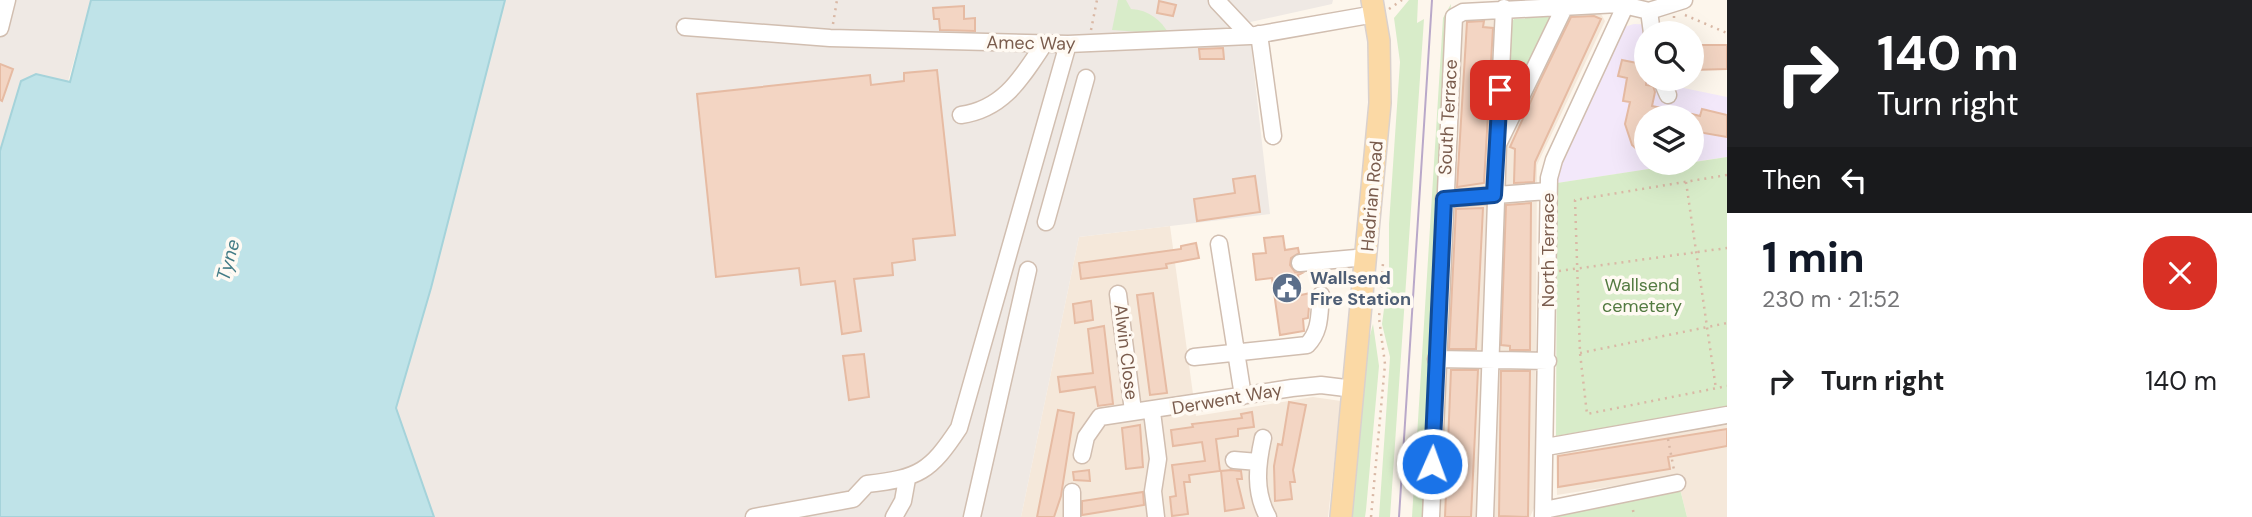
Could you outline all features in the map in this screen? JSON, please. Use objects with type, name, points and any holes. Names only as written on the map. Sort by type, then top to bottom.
[{"type":"main road","name":"Hadrian Road","points":[[1341,517],[1354,389],[1375,258],[1380,103],[1377,8]]},
{"type":"street","points":[[0,28],[7,0]]},
{"type":"street","points":[[1628,2],[1649,12],[1684,0]]},
{"type":"street","points":[[1217,1],[1254,35],[1273,136]]},
{"type":"street","name":"South Terrace","points":[[1431,517],[1436,359],[1454,17],[1463,12],[1504,8],[1628,2]]},
{"type":"street","name":"North Terrace","points":[[1544,513],[1548,361],[1548,191],[1554,160],[1628,2]]},
{"type":"street","points":[[1498,144],[1565,6]]},
{"type":"street","name":"Amec Way","points":[[685,27],[830,38],[1068,44],[1254,35],[1377,8]]},
{"type":"street","points":[[1485,517],[1494,195],[1504,8]]},
{"type":"street","points":[[1649,12],[1650,21]]},
{"type":"street","points":[[961,115],[987,108],[1009,93],[1044,44]]},
{"type":"street","points":[[754,517],[853,499],[867,484],[907,479],[938,460],[959,428],[1068,44]]},
{"type":"street","points":[[1046,222],[1086,78]]},
{"type":"street","points":[[1666,91],[1668,95]]},
{"type":"street","points":[[1049,111],[1074,118]]},
{"type":"street","points":[[1031,172],[1058,179]]},
{"type":"street","points":[[1444,199],[1548,191]]},
{"type":"street","points":[[1219,244],[1243,396]]},
{"type":"street","points":[[1300,263],[1350,256],[1375,258]]},
{"type":"street","points":[[972,517],[1028,270]]},
{"type":"street","name":"Alwin Close","points":[[1118,294],[1133,411]]},
{"type":"street","points":[[1194,357],[1307,345],[1315,337],[1318,327],[1321,295]]},
{"type":"street","points":[[992,312],[1018,317]]},
{"type":"street","points":[[1436,359],[1548,361]]},
{"type":"street","name":"Derwent Way","points":[[1082,455],[1086,437],[1100,417],[1133,411],[1152,412],[1321,385],[1354,389]]},
{"type":"street","points":[[1152,412],[1158,458],[1153,491],[1156,517]]},
{"type":"street","points":[[1546,447],[1727,415]]},
{"type":"street","points":[[1263,438],[1258,462],[1258,489],[1268,517]]},
{"type":"street","points":[[1234,460],[1258,462]]},
{"type":"street","points":[[894,517],[903,501],[907,479]]},
{"type":"street","points":[[1544,513],[1677,483]]},
{"type":"street","points":[[1072,492],[1072,517]]},
{"type":"path","points":[[830,38],[837,0]]},
{"type":"path","points":[[1089,43],[1097,0]]},
{"type":"path","points":[[1377,8],[1402,0]]},
{"type":"path","points":[[1673,21],[1673,12],[1696,21]]},
{"type":"path","points":[[1704,24],[1727,33]]},
{"type":"path","points":[[1727,175],[1575,200],[1580,354],[1587,414],[1727,386]]},
{"type":"path","points":[[1685,182],[1716,389]]},
{"type":"path","points":[[1549,272],[1727,248]]},
{"type":"path","points":[[1371,517],[1385,364],[1375,258]]},
{"type":"path","points":[[1580,354],[1727,323]]},
{"type":"path","points":[[1665,425],[1677,483]]},
{"type":"path","points":[[1633,510],[1634,517]]},
{"type":"shaded area","points":[[0,0],[91,0],[0,322]]},
{"type":"shaded area","points":[[505,0],[1333,0],[1332,4],[1205,32],[1250,36],[1270,214],[1079,237],[1021,517],[434,517],[396,408],[431,288]]},
{"type":"shaded area","points":[[1566,12],[1600,12],[1605,21],[1537,165],[1535,506],[1530,517],[1438,517],[1461,20],[1498,18],[1493,121]]},
{"type":"shaded area","points":[[1634,24],[1634,91],[1698,91],[1727,97],[1727,157],[1704,160],[1704,105],[1634,105],[1634,171],[1557,183],[1561,160],[1624,27]]},
{"type":"shaded area","points":[[1170,226],[1196,416],[1313,397],[1341,401],[1328,517],[1021,517],[1079,237]]},
{"type":"shaded area","points":[[1727,425],[1727,517],[1687,517],[1677,476],[1557,495],[1556,454]]},
{"type":"green space","points":[[1118,0],[1126,0],[1131,9],[1154,17],[1169,34],[1112,30]]},
{"type":"green space","points":[[1409,0],[1418,0],[1417,23],[1424,19],[1390,517],[1379,517],[1390,357],[1382,324],[1389,271],[1389,224],[1400,62],[1394,18]]},
{"type":"green space","points":[[1451,4],[1442,114],[1425,517],[1412,517],[1443,18]]},
{"type":"green space","points":[[1556,16],[1509,109],[1504,110],[1507,27],[1514,19]]},
{"type":"green space","name":"Wallsend cemetery","points":[[1727,157],[1727,407],[1556,436],[1557,183],[1634,171],[1634,175],[1704,175],[1704,161]]},
{"type":"green space","points":[[1373,324],[1379,366],[1366,510],[1365,517],[1346,517],[1361,370]]},
{"type":"green space","points":[[1680,489],[1687,517],[1553,517],[1554,516]]},
{"type":"water","name":"Tyne","points":[[91,0],[505,0],[431,288],[396,408],[434,517],[0,517],[0,151],[21,81],[36,74],[70,82]]},
{"type":"building","points":[[1159,1],[1176,5],[1173,16],[1157,13]]},
{"type":"building","points":[[964,6],[964,19],[975,18],[975,31],[940,30],[939,19],[934,19],[933,8]]},
{"type":"building","points":[[1594,16],[1601,19],[1535,162],[1534,182],[1514,183],[1515,149],[1510,147],[1540,81],[1571,17]]},
{"type":"building","points":[[1484,21],[1483,27],[1493,28],[1484,183],[1457,187],[1467,22]]},
{"type":"building","points":[[1704,45],[1727,45],[1727,69],[1704,70]]},
{"type":"building","points":[[1223,48],[1224,59],[1200,59],[1199,49]]},
{"type":"building","points":[[1622,60],[1634,62],[1634,91],[1655,92],[1652,105],[1634,105],[1634,147],[1625,124],[1630,102],[1623,101],[1627,78],[1618,76]]},
{"type":"building","points":[[0,64],[13,69],[2,101],[0,100]]},
{"type":"building","points":[[937,70],[955,235],[913,239],[915,260],[892,263],[893,275],[854,279],[861,331],[842,334],[835,281],[801,285],[799,268],[716,277],[697,94],[870,75],[871,85],[904,81],[904,73]]},
{"type":"building","points":[[1704,109],[1727,115],[1727,137],[1704,133]]},
{"type":"building","points":[[1255,176],[1260,212],[1197,221],[1194,199],[1235,193],[1233,179]]},
{"type":"building","points":[[1531,203],[1530,350],[1510,350],[1510,346],[1501,345],[1506,205]]},
{"type":"building","points":[[1483,208],[1476,349],[1449,349],[1456,209]]},
{"type":"building","name":"Wallsend Fire Station","points":[[1283,236],[1285,250],[1298,248],[1299,253],[1291,258],[1290,265],[1295,272],[1302,273],[1298,275],[1301,295],[1310,293],[1310,296],[1308,318],[1303,319],[1304,331],[1280,335],[1272,278],[1256,280],[1253,254],[1266,253],[1264,238]]},
{"type":"building","points":[[1196,243],[1199,258],[1166,264],[1167,268],[1081,279],[1079,263],[1181,249],[1181,246]]},
{"type":"building","points":[[1153,293],[1167,393],[1150,395],[1137,295]]},
{"type":"building","points":[[1091,301],[1093,320],[1075,323],[1073,304]]},
{"type":"building","points":[[1104,326],[1113,404],[1098,406],[1095,387],[1060,392],[1058,377],[1093,373],[1088,329]]},
{"type":"building","points":[[864,354],[869,397],[849,400],[843,356]]},
{"type":"building","points":[[1451,370],[1478,370],[1471,517],[1445,517]]},
{"type":"building","points":[[1501,371],[1530,371],[1528,517],[1499,516]]},
{"type":"building","points":[[1289,402],[1306,405],[1293,470],[1295,482],[1290,482],[1292,499],[1275,501],[1274,466],[1278,444],[1282,445]]},
{"type":"building","points":[[1058,410],[1074,413],[1061,496],[1054,517],[1037,517]]},
{"type":"building","points":[[1252,412],[1254,427],[1238,429],[1238,436],[1216,439],[1220,471],[1189,475],[1190,482],[1184,482],[1188,514],[1172,516],[1170,497],[1176,496],[1172,465],[1205,461],[1202,442],[1173,446],[1171,430],[1193,427],[1192,424],[1242,418],[1241,414]]},
{"type":"building","points":[[1140,425],[1143,467],[1126,469],[1122,428]]},
{"type":"building","points":[[1727,429],[1727,446],[1668,457],[1670,469],[1558,487],[1558,456]]},
{"type":"building","points":[[1089,470],[1090,481],[1074,480],[1073,472]]},
{"type":"building","points":[[1221,471],[1241,471],[1242,479],[1237,479],[1244,508],[1225,511]]},
{"type":"building","points":[[1143,492],[1144,505],[1082,515],[1082,501]]},
{"type":"tram line","points":[[1399,517],[1432,0]]},
{"type":"place","name":"Wallsend Fire Station","points":[[1287,288]]},
{"type":"route","points":[[1432,464],[1444,199],[1494,195],[1500,90]]}]
